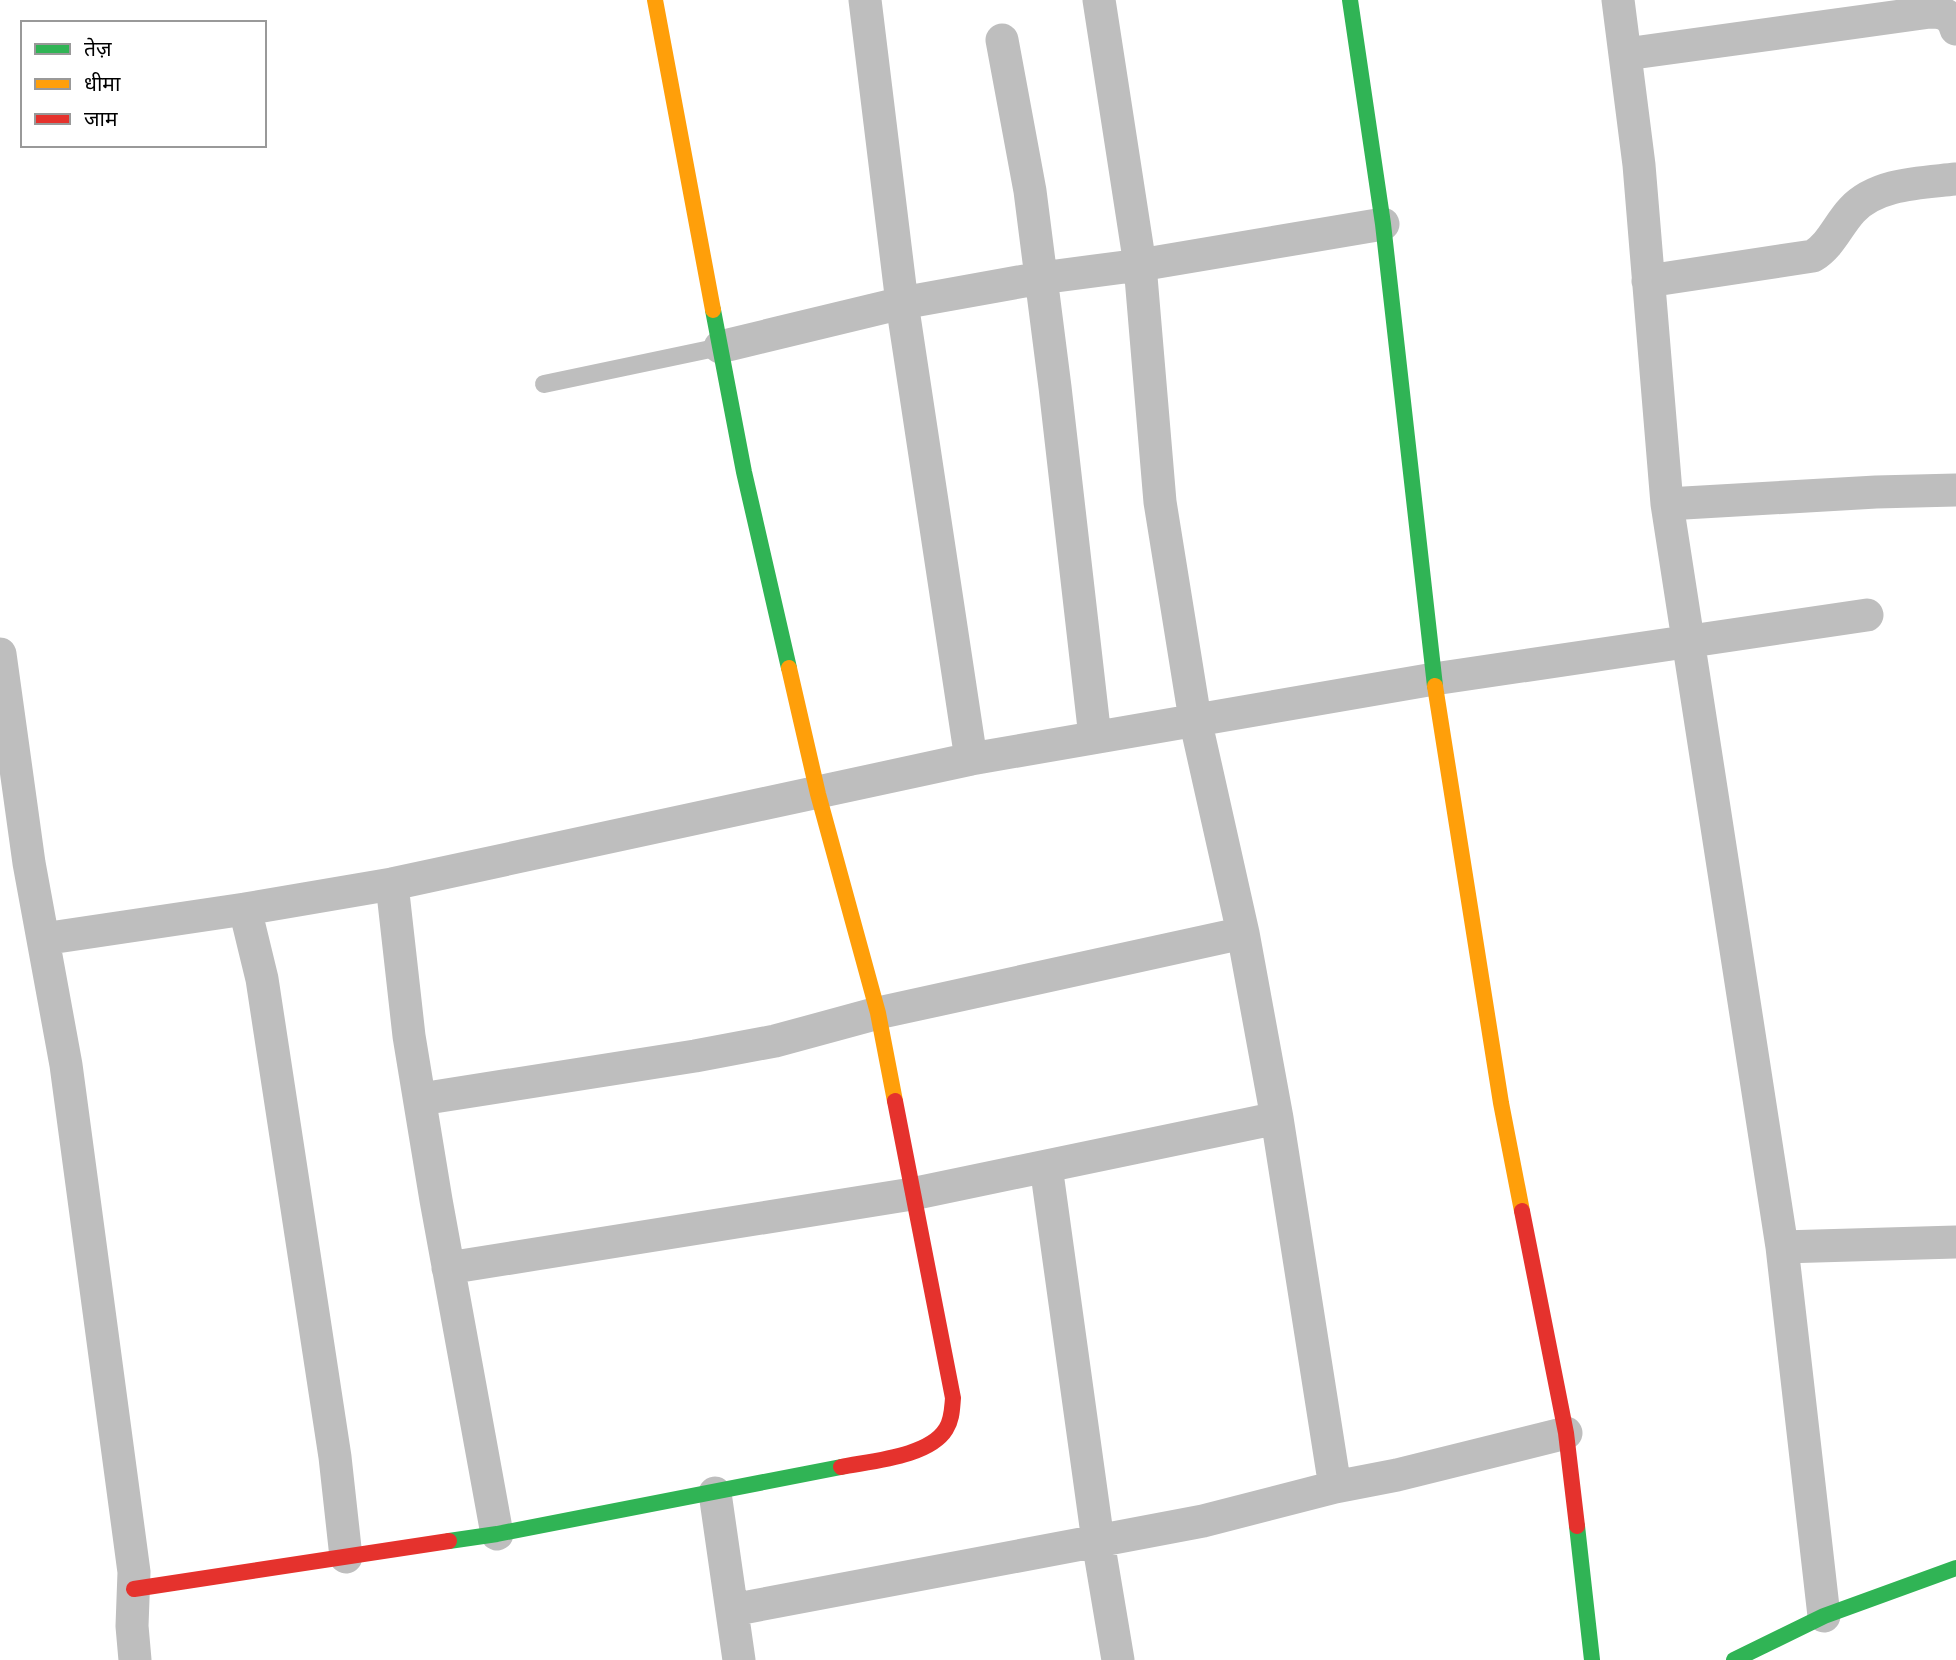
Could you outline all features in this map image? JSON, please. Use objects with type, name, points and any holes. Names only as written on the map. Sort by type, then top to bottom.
[{"type":"street","points":[[134,1589],[497,1534],[715,1493],[908,1453],[934,1443],[950,1425],[953,1398],[878,1013],[818,794],[744,472],[655,0]]},
{"type":"street","points":[[865,0],[902,303],[971,759]]},
{"type":"street","points":[[1099,0],[1140,265],[1160,502],[1195,719],[1243,933],[1276,1118],[1335,1487]]},
{"type":"street","points":[[1350,0],[1383,224],[1434,679],[1500,1103],[1566,1433],[1592,1660]]},
{"type":"street","points":[[1618,0],[1639,166],[1667,504],[1782,1247],[1824,1616]]},
{"type":"street","points":[[1626,54],[1930,12],[1941,12],[1950,16],[1956,29]]},
{"type":"street","points":[[1002,40],[1030,191],[1095,737]]},
{"type":"street","points":[[1648,281],[1813,256],[1830,240],[1852,210],[1872,195],[1912,184],[1956,179]]},
{"type":"street","points":[[720,348],[902,303],[1041,278],[1140,265],[1383,224]]},
{"type":"street","points":[[1667,504],[1956,490]]},
{"type":"street","points":[[43,939],[392,884],[971,759],[1195,719],[1434,679],[1867,615]]},
{"type":"street","points":[[0,654],[29,863],[66,1065],[134,1572],[132,1626],[135,1660]]},
{"type":"street","points":[[392,884],[410,1036],[448,1268],[497,1534]]},
{"type":"street","points":[[245,909],[262,979],[335,1457],[346,1557]]},
{"type":"street","points":[[421,1099],[775,1041],[878,1013],[1243,933]]},
{"type":"street","points":[[448,1268],[912,1194],[1276,1118]]},
{"type":"street","points":[[1046,1166],[1098,1541],[1118,1660]]},
{"type":"street","points":[[1782,1247],[1956,1242]]},
{"type":"street","points":[[732,1610],[1203,1521],[1566,1433]]},
{"type":"street","points":[[715,1493],[739,1660]]},
{"type":"street","points":[[1734,1660],[1824,1616],[1956,1568]]},
{"type":"lane","points":[[544,384],[720,348]]},
{"type":"traffic: fast","points":[[1350,0],[1383,224],[1435,686]]},
{"type":"traffic: fast","points":[[713,310],[744,472],[789,668]]},
{"type":"traffic: fast","points":[[449,1541],[841,1467]]},
{"type":"traffic: fast","points":[[1577,1526],[1592,1660]]},
{"type":"traffic: fast","points":[[1734,1660],[1824,1616],[1956,1568]]},
{"type":"traffic: slow","points":[[655,0],[713,310]]},
{"type":"traffic: slow","points":[[789,668],[818,794],[878,1013],[895,1101]]},
{"type":"traffic: slow","points":[[1435,686],[1501,1103],[1522,1211]]},
{"type":"traffic: jam","points":[[841,1467],[882,1460],[926,1446],[946,1429],[951,1414],[953,1398],[895,1101]]},
{"type":"traffic: jam","points":[[1522,1211],[1566,1433],[1577,1526]]},
{"type":"traffic: jam","points":[[134,1589],[449,1541]]}]
